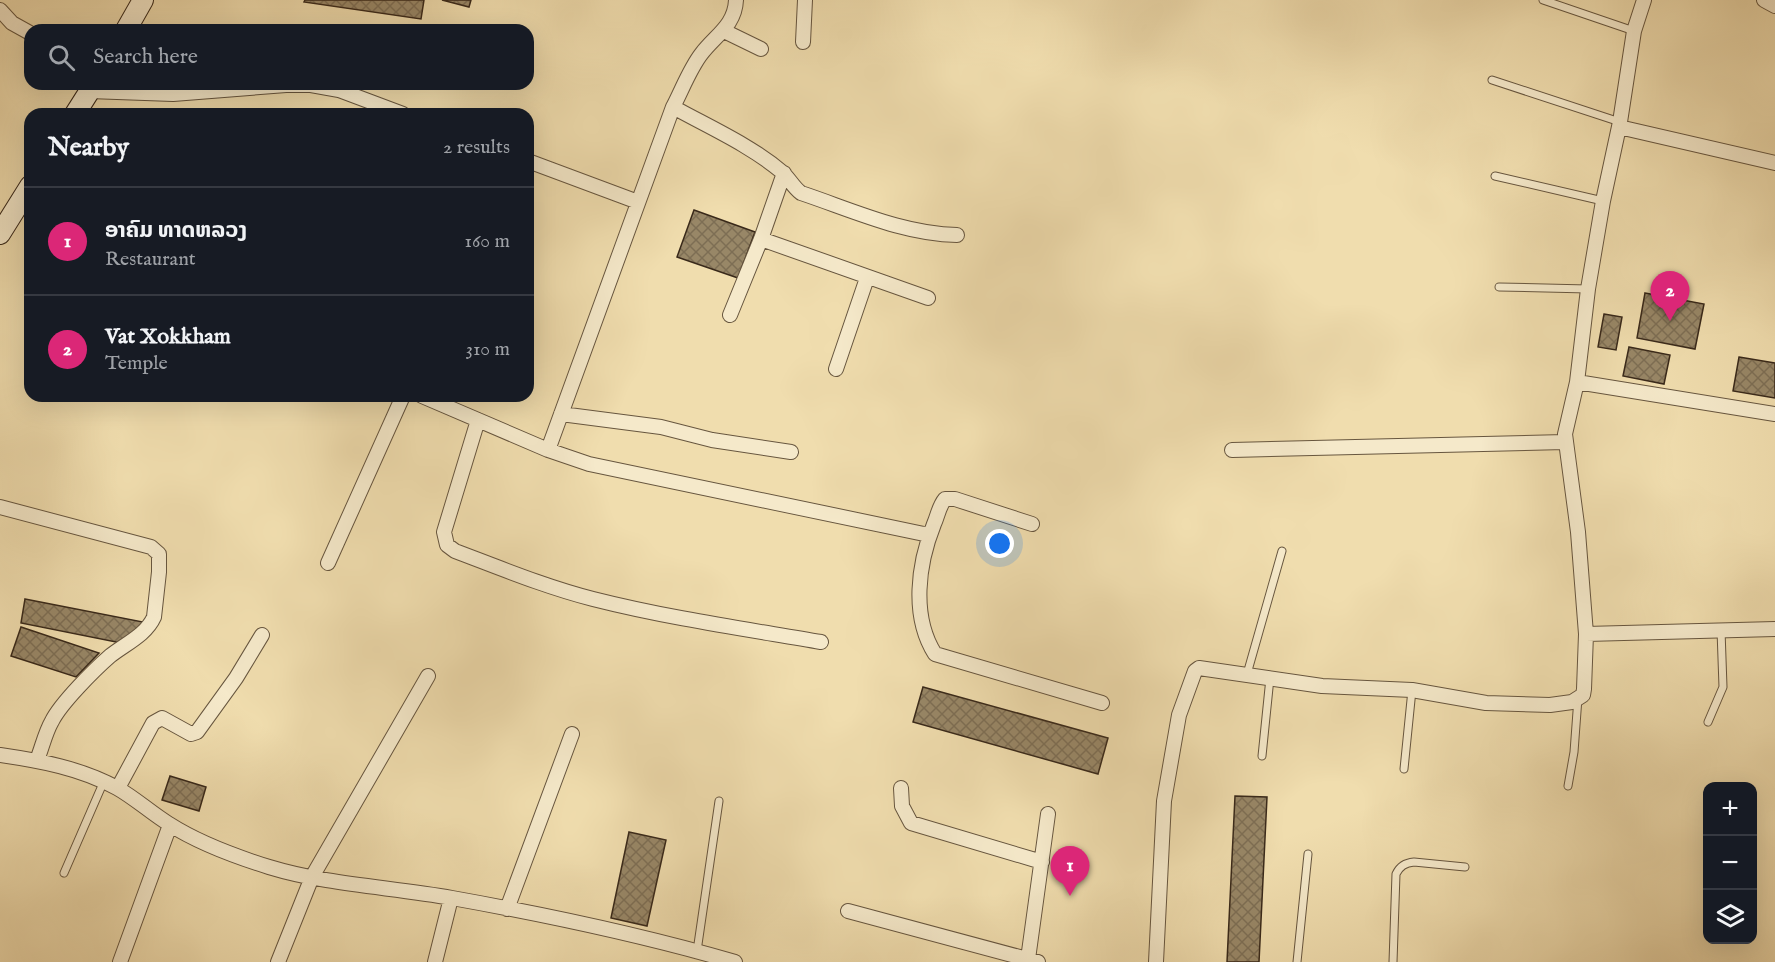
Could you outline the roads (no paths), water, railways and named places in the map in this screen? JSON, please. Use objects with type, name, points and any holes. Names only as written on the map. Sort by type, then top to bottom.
[{"type":"main road","points":[[129,24],[143,0]]},
{"type":"main road","points":[[79,108],[91,90]]},
{"type":"main road","points":[[0,234],[24,206]]},
{"type":"street","points":[[548,450],[673,106],[701,54],[724,31],[735,12],[736,0]]},
{"type":"street","points":[[803,42],[805,0]]},
{"type":"street","points":[[1156,962],[1164,801],[1179,716],[1195,671],[1199,668],[1322,686],[1412,690],[1486,703],[1550,705],[1572,702],[1582,695],[1586,634],[1578,532],[1565,442],[1577,382],[1588,289],[1603,201],[1619,125],[1634,31],[1644,0]]},
{"type":"street","points":[[1764,0],[1775,6]]},
{"type":"street","points":[[0,10],[12,23],[24,30]]},
{"type":"street","points":[[724,31],[761,49]]},
{"type":"street","points":[[124,90],[173,93],[215,90]]},
{"type":"street","points":[[339,90],[387,108]]},
{"type":"street","points":[[673,106],[749,149],[784,173],[794,188],[801,193],[912,230],[957,235]]},
{"type":"street","points":[[1619,125],[1775,163]]},
{"type":"street","points":[[534,163],[638,202]]},
{"type":"street","points":[[730,315],[784,173]]},
{"type":"street","points":[[760,239],[928,298]]},
{"type":"street","points":[[836,369],[867,278]]},
{"type":"street","points":[[1577,382],[1775,414]]},
{"type":"street","points":[[328,563],[400,402]]},
{"type":"street","points":[[436,402],[548,450],[589,464],[924,534],[930,533]]},
{"type":"street","points":[[561,414],[662,427],[712,440],[791,452]]},
{"type":"street","points":[[478,420],[444,532],[447,545],[455,551],[522,576],[592,598],[706,623],[821,642]]},
{"type":"street","points":[[1232,450],[1565,442]]},
{"type":"street","points":[[1032,524],[955,499],[945,499],[930,533],[918,591],[926,641],[935,654],[1102,703]]},
{"type":"street","points":[[0,507],[151,547],[159,554],[158,583],[151,624],[143,633],[110,657],[71,697],[52,720],[37,760]]},
{"type":"street","points":[[1586,634],[1775,629]]},
{"type":"street","points":[[118,788],[153,723],[162,718],[191,734],[197,732],[236,678],[262,635]]},
{"type":"street","points":[[278,962],[312,877],[428,676]]},
{"type":"street","points":[[507,909],[572,734]]},
{"type":"street","points":[[0,755],[66,767],[104,782],[118,788],[171,825],[235,856],[272,868],[312,877],[507,909],[697,951],[735,962]]},
{"type":"street","points":[[901,788],[902,807],[911,823],[1042,862]]},
{"type":"street","points":[[848,911],[1033,961],[1048,814]]},
{"type":"street","points":[[120,962],[171,825]]},
{"type":"street","points":[[435,962],[451,898]]},
{"type":"lane","points":[[1543,0],[1634,31]]},
{"type":"lane","points":[[1492,81],[1619,125]]},
{"type":"lane","points":[[1495,176],[1603,201]]},
{"type":"lane","points":[[1499,287],[1588,289]]},
{"type":"lane","points":[[1247,674],[1282,551]]},
{"type":"lane","points":[[1708,722],[1723,687],[1721,630]]},
{"type":"lane","points":[[1262,756],[1270,678]]},
{"type":"lane","points":[[1404,769],[1412,690]]},
{"type":"lane","points":[[1568,786],[1574,752],[1578,698]]},
{"type":"lane","points":[[64,873],[104,782]]},
{"type":"lane","points":[[697,951],[719,801]]},
{"type":"lane","points":[[1297,962],[1308,854]]},
{"type":"lane","points":[[1393,962],[1396,874],[1399,868],[1406,863],[1414,862],[1465,867]]},
{"type":"place","name":"Vat Xokkham","points":[[1670,321]]},
{"type":"place","name":"ອາຄົມ ທາດຫລວງ","points":[[1070,896]]}]
